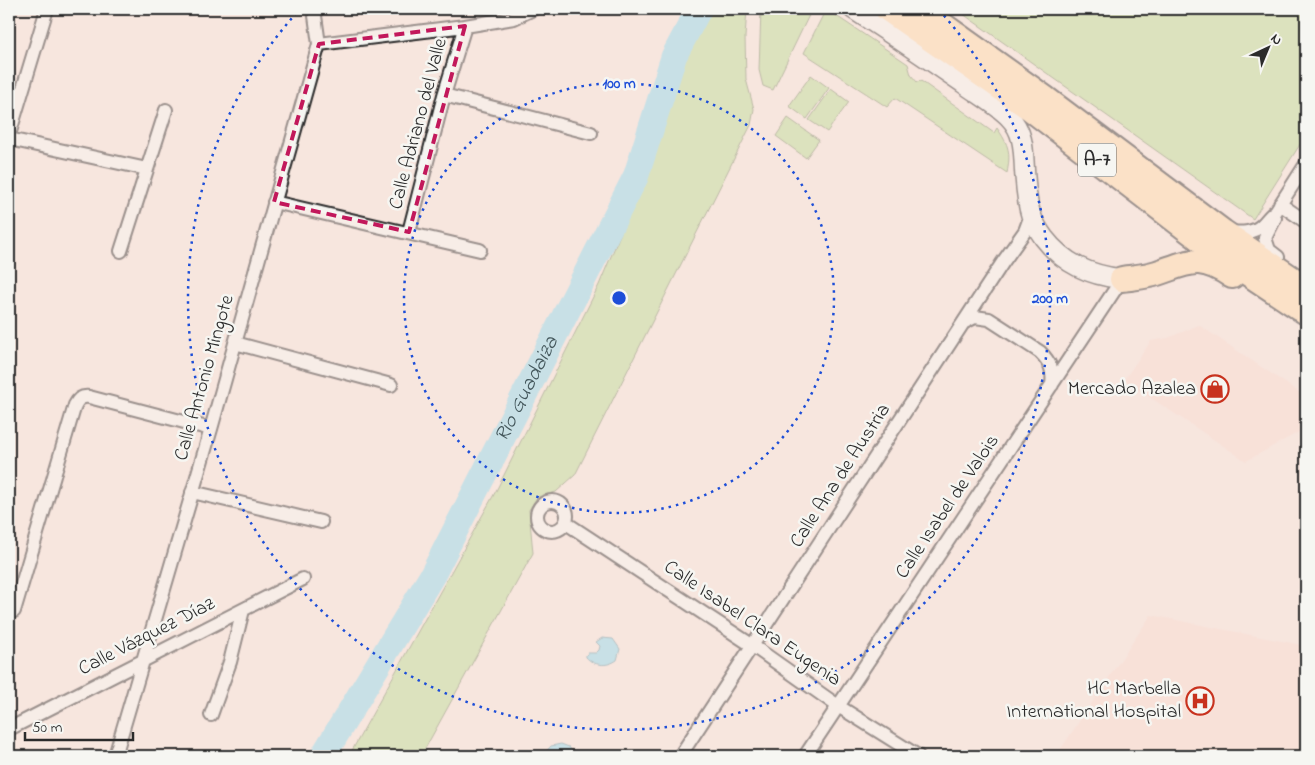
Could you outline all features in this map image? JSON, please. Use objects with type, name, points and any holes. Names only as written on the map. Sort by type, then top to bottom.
[{"type":"highway","name":"A-7","points":[[887,9],[1031,109],[1222,256],[1306,313]]},
{"type":"highway","name":"A-7","points":[[920,9],[1046,99],[1223,232],[1306,288]]},
{"type":"highway","points":[[1122,279],[1144,276],[1184,263],[1198,261],[1226,272],[1276,305],[1306,313]]},
{"type":"street","points":[[47,9],[9,137],[147,169]]},
{"type":"street","name":"Calle Antonio Mingote","points":[[116,756],[211,429],[319,44],[314,9]]},
{"type":"street","points":[[319,44],[514,18],[533,9]]},
{"type":"street","points":[[853,9],[927,58],[1009,117],[1019,132],[1024,149],[1024,176],[1031,215],[1037,228],[1046,240],[1070,263],[1096,275],[1122,279]]},
{"type":"street","name":"Calle Adriano del Valle","points":[[409,232],[444,95],[465,26]]},
{"type":"street","points":[[444,95],[591,133]]},
{"type":"street","points":[[122,252],[166,110]]},
{"type":"street","points":[[1223,232],[1251,232],[1261,226],[1278,208],[1306,164]]},
{"type":"street","points":[[274,202],[480,250]]},
{"type":"street","points":[[1278,208],[1306,222]]},
{"type":"street","points":[[1278,208],[1276,218],[1265,238],[1268,250],[1306,276]]},
{"type":"street","name":"Calle Ana de Austria","points":[[680,756],[1025,231],[1031,215]]},
{"type":"street","name":"Calle Isabel de Valois","points":[[805,756],[1122,279]]},
{"type":"street","points":[[963,323],[975,317],[989,319],[1040,352],[1047,358],[1051,366],[1052,384]]},
{"type":"street","points":[[235,343],[391,385]]},
{"type":"street","points":[[14,611],[73,412],[79,399],[89,397],[211,429]]},
{"type":"street","points":[[192,492],[321,522]]},
{"type":"street","name":"Calle Isabel Clara Eugenia","points":[[566,523],[753,646],[838,706],[918,756]]},
{"type":"street","name":"Calle Vázquez Díaz","points":[[9,729],[303,579]]},
{"type":"street","points":[[211,715],[230,662],[243,610]]},
{"type":"highlighted area","points":[[465,26],[409,232],[274,202],[319,44]]},
{"type":"shaded area","name":"Mercado Azalea","points":[[1199,325],[1306,397],[1306,428],[1246,461],[1124,380],[1151,341],[1168,338]]},
{"type":"shaded area","name":"HC Marbella International Hospital","points":[[1151,615],[1306,646],[1306,756],[1056,756]]},
{"type":"green space","points":[[707,9],[747,9],[745,37],[746,79],[754,109],[751,125],[575,475],[556,492],[537,497],[529,510],[533,553],[421,756],[349,756],[497,489],[599,285],[638,192],[661,111],[688,44]]},
{"type":"green space","points":[[761,9],[812,9],[773,90],[763,86],[759,70]]},
{"type":"green space","points":[[826,9],[908,64],[911,75],[917,82],[921,81],[994,133],[997,128],[1008,149],[1007,173],[895,98],[887,107],[804,53]]},
{"type":"green space","points":[[956,9],[1306,9],[1306,135],[1253,219]]},
{"type":"green space","points":[[811,75],[829,88],[807,119],[789,106]]},
{"type":"green space","points":[[831,89],[849,102],[827,132],[809,120]]},
{"type":"green space","points":[[788,118],[819,140],[806,158],[776,136]]},
{"type":"water","points":[[602,638],[613,639],[620,649],[617,660],[609,664],[597,664],[586,657],[588,653],[596,653],[599,650],[600,646],[596,642]]},
{"type":"water","points":[[561,744],[569,747],[576,756],[542,756],[551,746]]},
{"type":"waterway","name":"Rio Guadaiza","points":[[323,756],[433,574],[636,176],[674,56],[699,9]]},
{"type":"place","name":"Mercado Azalea","points":[[1215,389]]},
{"type":"place","name":"HC Marbella International Hospital","points":[[1200,701]]}]
